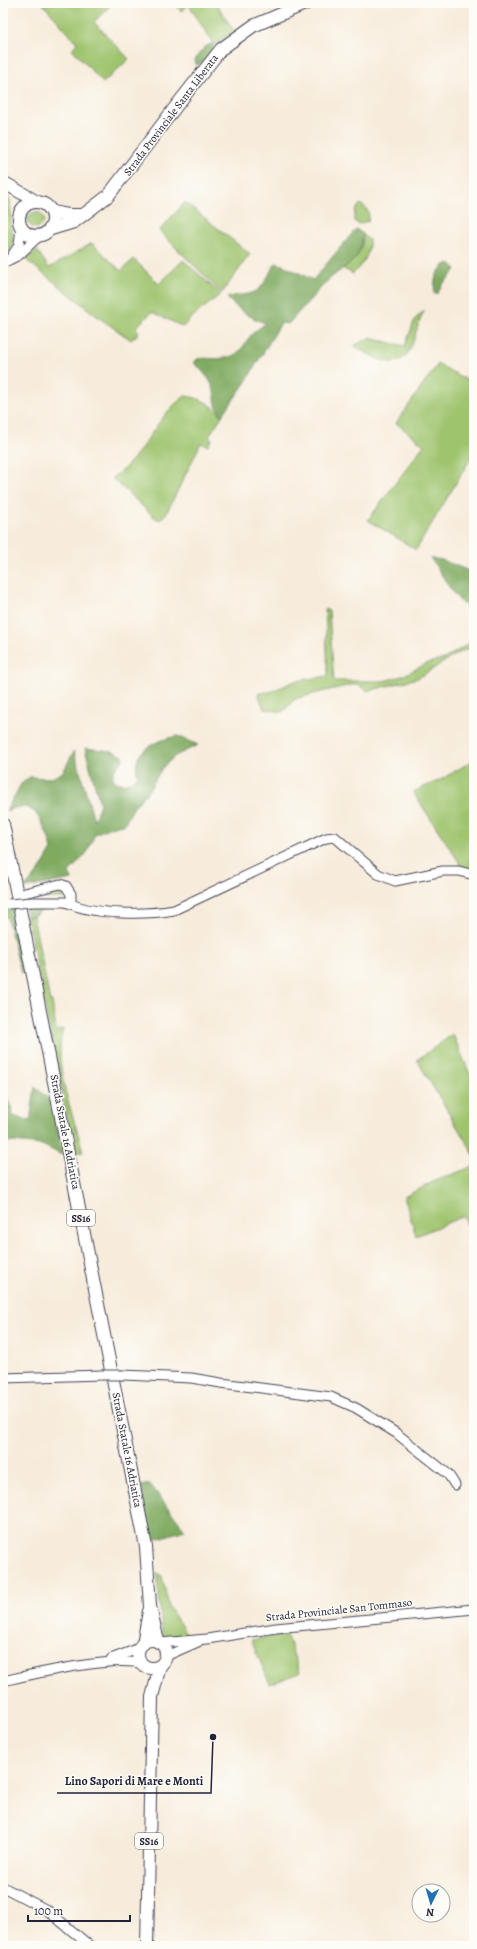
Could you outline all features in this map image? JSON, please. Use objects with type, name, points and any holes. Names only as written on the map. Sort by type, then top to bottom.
[{"type":"main road","name":"Strada Provinciale Santa Liberata","points":[[51,229],[74,222],[115,189],[177,104],[221,49],[253,26],[307,3]]},
{"type":"main road","points":[[3,182],[37,202],[46,205],[52,212],[54,221],[51,229],[47,233],[38,237],[28,234],[20,227],[20,214],[11,193],[3,182]]},
{"type":"main road","points":[[20,214],[26,205],[37,202]]},
{"type":"main road","points":[[52,212],[68,215],[84,215]]},
{"type":"main road","name":"Strada Statale 16 Adriatica","points":[[3,824],[146,1547],[150,1606],[159,1642]]},
{"type":"main road","name":"Strada Statale 16 Adriatica","points":[[141,1646],[150,1606]]},
{"type":"main road","points":[[141,1646],[150,1641],[159,1642]]},
{"type":"main road","name":"SS16","points":[[152,1697],[163,1661],[164,1648],[159,1642]]},
{"type":"main road","name":"SS16","points":[[141,1646],[139,1658],[144,1665],[152,1697],[146,1946]]},
{"type":"main road","points":[[144,1665],[153,1668],[163,1661]]},
{"type":"street","points":[[5,263],[19,245],[20,227]]},
{"type":"street","points":[[5,263],[19,255],[38,237]]},
{"type":"street","points":[[6,905],[32,902],[65,902],[89,910],[108,912],[156,913],[174,910],[326,838],[335,837],[378,874],[394,881],[443,871],[459,870],[474,875]]},
{"type":"street","points":[[16,892],[60,884],[66,886],[71,894],[71,904]]},
{"type":"street","points":[[3,1378],[123,1375],[191,1378],[331,1397],[356,1408],[396,1433],[448,1474],[455,1484]]},
{"type":"street","name":"Strada Provinciale San Tommaso","points":[[159,1642],[207,1639],[276,1628],[474,1609]]},
{"type":"street","name":"Strada Provinciale San Tommaso","points":[[163,1661],[207,1639]]},
{"type":"street","points":[[104,1663],[141,1646]]},
{"type":"street","points":[[3,1682],[104,1663],[128,1661],[144,1665]]},
{"type":"street","points":[[3,1887],[47,1910],[90,1946]]},
{"type":"green space","points":[[42,3],[113,3],[94,22],[129,59],[103,83],[72,49],[77,43]]},
{"type":"green space","points":[[173,3],[216,3],[234,31],[214,45],[189,5],[181,11]]},
{"type":"green space","points":[[211,44],[213,45],[213,50],[206,61],[196,65],[195,60],[200,53]]},
{"type":"green space","points":[[3,190],[10,200],[13,245],[8,254],[3,255]]},
{"type":"green space","points":[[185,202],[250,254],[222,293],[159,231]]},
{"type":"green space","points":[[360,204],[367,209],[369,218],[368,221],[358,224],[354,221],[355,211]]},
{"type":"green space","points":[[33,212],[39,212],[44,217],[42,226],[39,228],[33,228],[28,223],[28,217]]},
{"type":"green space","points":[[356,229],[363,234],[360,250],[355,259],[328,280],[288,324],[281,323],[245,383],[222,416],[216,405],[212,385],[204,373],[194,363],[197,359],[221,359],[236,354],[250,336],[266,323],[245,313],[227,298],[249,294],[256,291],[263,284],[276,263],[313,280]]},
{"type":"green space","points":[[363,234],[369,240],[367,255],[363,263],[353,274],[342,268],[355,259],[362,245]]},
{"type":"green space","points":[[92,243],[121,271],[134,259],[159,284],[183,260],[221,294],[190,319],[183,327],[152,312],[136,327],[139,333],[131,340],[98,317],[25,259],[37,250],[49,268]]},
{"type":"green space","points":[[446,264],[452,264],[456,270],[442,285],[438,293],[434,294],[437,274]]},
{"type":"green space","points":[[425,310],[420,319],[411,347],[406,356],[399,360],[392,362],[384,361],[354,346],[369,338],[405,346],[415,319]]},
{"type":"green space","points":[[438,364],[474,384],[474,453],[416,550],[368,520],[424,445],[396,423]]},
{"type":"green space","points":[[185,396],[206,402],[215,408],[222,416],[209,436],[212,439],[208,446],[201,443],[166,514],[160,520],[154,517],[112,478],[133,460],[165,415]]},
{"type":"green space","points":[[430,558],[442,560],[474,573],[474,611],[460,601]]},
{"type":"green space","points":[[325,609],[329,611],[334,681],[383,681],[402,676],[428,663],[444,659],[474,640],[474,647],[460,652],[418,678],[368,691],[358,685],[351,685],[313,694],[295,699],[283,712],[264,709],[258,693],[270,692],[295,681],[328,676]]},
{"type":"green space","points":[[178,736],[198,745],[175,756],[162,768],[149,790],[134,807],[124,825],[110,827],[95,834],[86,854],[69,872],[72,879],[25,888],[41,868],[52,849],[42,823],[33,811],[22,807],[6,811],[21,784],[30,777],[52,778],[63,772],[74,751],[94,820],[100,804],[85,748],[112,751],[123,756],[123,760],[113,772],[113,779],[120,783],[126,783],[132,781],[138,776],[136,767],[141,753],[162,740]]},
{"type":"green space","points":[[474,760],[474,873],[460,869],[459,862],[413,792],[440,780]]},
{"type":"green space","points":[[64,888],[66,894],[63,898],[32,898],[32,895]]},
{"type":"green space","points":[[34,905],[59,907],[44,909],[33,916],[27,917],[24,906]]},
{"type":"green space","points":[[3,908],[13,908],[26,972],[21,973],[7,917],[3,917]]},
{"type":"green space","points":[[33,916],[50,1001],[52,1001],[56,1031],[63,1029],[60,1044],[62,1075],[83,1152],[74,1153],[27,917]]},
{"type":"green space","points":[[453,1034],[474,1084],[474,1155],[417,1060]]},
{"type":"green space","points":[[35,1087],[53,1103],[62,1155],[42,1145],[3,1141],[3,1102],[10,1102],[13,1116],[30,1121]]},
{"type":"green space","points":[[474,1166],[474,1244],[464,1216],[416,1236],[404,1197],[435,1181]]},
{"type":"green space","points":[[150,1484],[185,1530],[156,1539],[150,1539],[141,1486]]},
{"type":"green space","points":[[157,1573],[162,1576],[169,1607],[188,1636],[165,1639],[162,1634]]},
{"type":"green space","points":[[286,1634],[300,1673],[270,1684],[251,1640]]},
{"type":"place","name":"Lino Sapori di Mare e Monti","points":[[213,1737]]}]
